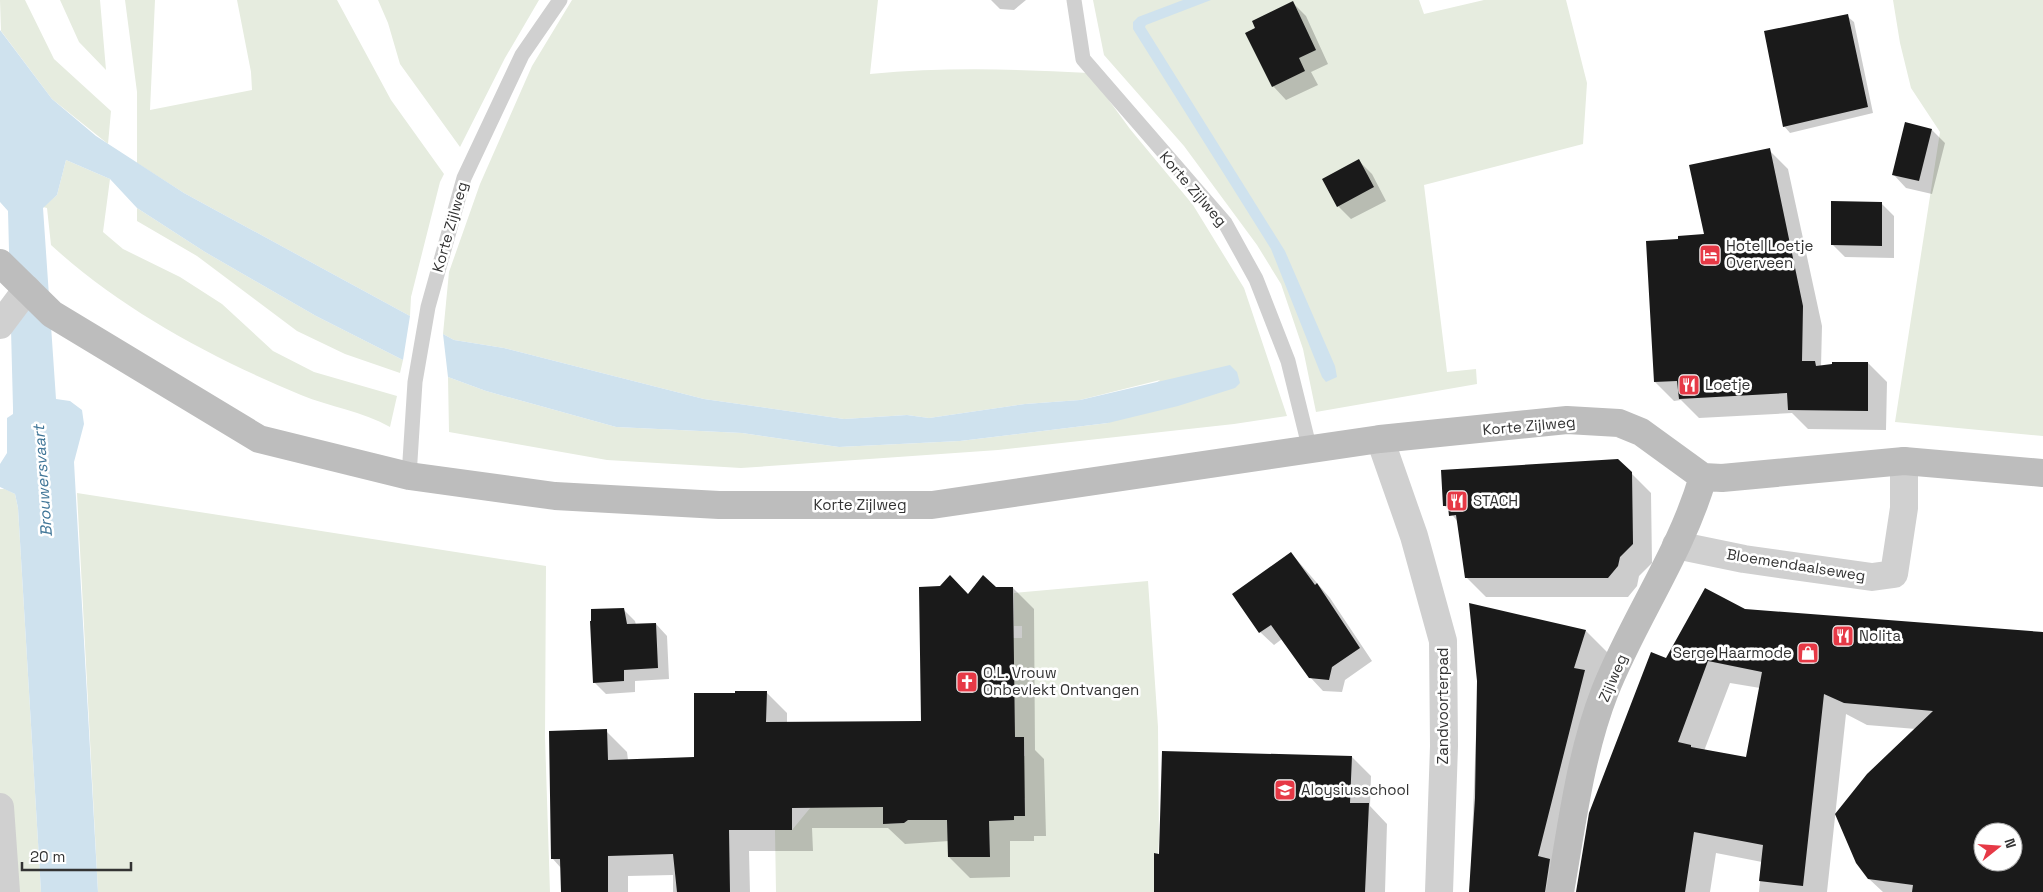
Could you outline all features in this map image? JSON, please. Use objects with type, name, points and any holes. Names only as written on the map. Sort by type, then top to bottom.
[{"type":"main road","name":"Korte Zijlweg","points":[[11,274],[52,314],[259,439],[409,476],[555,496],[719,505],[932,505],[1380,439],[1566,420],[1620,423],[1641,432],[1703,477]]},
{"type":"main road","points":[[1703,477],[1722,478],[1904,461],[2043,473]]},
{"type":"main road","name":"Zijlweg","points":[[1560,892],[1580,772],[1605,692],[1693,510],[1703,477]]},
{"type":"street","points":[[4,320],[11,274]]},
{"type":"street","name":"Zandvoorterpad","points":[[1380,439],[1414,536],[1443,641],[1444,746],[1439,892]]},
{"type":"street","name":"Bloemendaalseweg","points":[[1676,545],[1744,559],[1872,577],[1894,574],[1904,508],[1904,461]]},
{"type":"street","points":[[0,806],[6,892]]},
{"type":"lane","name":"Korte Zijlweg","points":[[409,476],[415,382],[428,307],[464,178],[522,56],[560,0]]},
{"type":"lane","name":"Korte Zijlweg","points":[[1074,0],[1083,59],[1225,223],[1256,279],[1288,362],[1310,450]]},
{"type":"shaded area","points":[[0,0],[25,0],[54,59],[111,111],[108,144],[52,99],[1,31]]},
{"type":"shaded area","points":[[60,0],[100,0],[106,70],[79,42]]},
{"type":"shaded area","points":[[125,0],[155,0],[150,110],[252,90],[251,72],[237,0],[337,0],[391,100],[444,174],[440,182],[411,297],[410,316],[184,193],[137,163],[137,92]]},
{"type":"shaded area","points":[[378,0],[539,0],[505,58],[460,147],[400,64],[388,23]]},
{"type":"shaded area","points":[[572,0],[878,0],[870,74],[980,69],[1089,73],[1130,129],[1193,205],[1244,288],[1287,416],[1234,424],[998,450],[741,468],[607,460],[449,432],[448,377],[486,391],[616,427],[742,433],[839,447],[960,441],[1108,423],[1160,380],[1080,400],[1025,404],[929,418],[907,415],[844,419],[704,399],[504,348],[454,340],[443,334],[449,272],[480,184],[532,66]]},
{"type":"shaded area","points":[[1093,0],[1419,0],[1424,14],[1484,0],[1566,0],[1587,83],[1583,144],[1424,185],[1447,372],[1476,369],[1477,384],[1316,412],[1303,349],[1281,284],[1257,245],[1184,146],[1104,55]]},
{"type":"shaded area","points":[[1893,0],[2043,0],[2043,436],[1895,422],[1940,132],[1911,88],[1900,43]]},
{"type":"shaded area","points":[[66,160],[110,179],[103,232],[123,249],[180,277],[222,304],[273,351],[314,372],[397,396],[390,427],[357,413],[301,395],[234,365],[138,311],[78,269],[51,245],[47,208],[43,207],[57,195]]},
{"type":"shaded area","points":[[137,208],[205,252],[316,316],[403,360],[400,373],[345,354],[297,331],[197,256],[137,221]]},
{"type":"shaded area","points":[[0,489],[5,489],[15,494],[18,508],[41,892],[3,892],[0,843]]},
{"type":"shaded area","points":[[77,493],[546,566],[545,737],[550,892],[98,892]]},
{"type":"shaded area","points":[[1148,581],[1158,727],[1159,840],[1158,854],[1155,853],[1154,892],[776,892],[775,830],[792,830],[811,807],[883,807],[884,817],[890,824],[904,823],[908,820],[947,820],[990,857],[989,821],[1014,820],[1014,816],[1025,815],[1025,798],[1015,798],[1015,756],[1025,756],[1024,737],[1015,737],[1013,638],[1022,638],[1022,626],[1014,626],[1014,593]]},
{"type":"water","points":[[1183,0],[1211,0],[1145,27],[1285,251],[1335,366],[1337,377],[1326,382],[1322,377],[1271,249],[1133,29],[1133,22],[1138,17]]},
{"type":"water","name":"Brouwersvaart","points":[[0,30],[52,99],[96,136],[184,193],[410,316],[403,360],[316,316],[205,252],[137,208],[110,179],[66,160],[57,195],[43,208],[56,399],[70,401],[82,410],[84,424],[74,462],[98,892],[41,892],[18,508],[15,494],[0,487],[0,464],[7,453],[7,418],[13,414],[13,408],[8,211],[0,202]]},
{"type":"water","points":[[443,334],[454,340],[504,348],[704,399],[844,419],[907,415],[929,418],[1025,404],[1080,400],[1230,365],[1237,372],[1240,383],[1235,388],[1178,406],[1108,423],[960,441],[839,447],[742,433],[616,427],[486,391],[448,377]]},
{"type":"building","points":[[1293,1],[1316,50],[1299,58],[1305,71],[1272,87],[1245,33],[1255,28],[1252,21]]},
{"type":"building","points":[[1848,14],[1868,107],[1783,127],[1764,31]]},
{"type":"building","points":[[1905,122],[1932,129],[1919,181],[1892,175]]},
{"type":"building","points":[[1770,148],[1803,306],[1802,361],[1815,361],[1816,366],[1832,364],[1832,362],[1868,362],[1868,411],[1788,410],[1787,393],[1679,399],[1677,381],[1654,382],[1646,241],[1678,239],[1678,236],[1704,234],[1689,165]]},
{"type":"building","points":[[1359,159],[1374,187],[1337,207],[1322,179]]},
{"type":"building","points":[[1831,201],[1882,202],[1882,246],[1831,245]]},
{"type":"building","points":[[1618,459],[1632,472],[1633,544],[1620,557],[1618,566],[1608,578],[1465,578],[1456,515],[1449,516],[1448,506],[1443,506],[1441,470]]},
{"type":"building","points":[[1291,552],[1315,585],[1317,583],[1360,648],[1332,667],[1329,680],[1309,678],[1271,625],[1259,633],[1232,594]]},
{"type":"building","points":[[950,575],[968,594],[983,575],[996,587],[1013,587],[1015,737],[1024,737],[1025,816],[1014,816],[1014,820],[989,821],[990,857],[948,857],[947,820],[908,820],[904,823],[883,824],[883,807],[792,808],[792,830],[729,830],[730,892],[677,892],[673,854],[608,856],[608,892],[561,892],[560,859],[551,859],[549,731],[607,729],[608,760],[694,757],[694,693],[735,693],[735,691],[767,691],[766,722],[921,721],[919,587],[940,586]]},
{"type":"building","points":[[1705,588],[1745,609],[2043,632],[2043,892],[1912,892],[1913,885],[1868,879],[1856,863],[1835,814],[1867,774],[1933,711],[1844,703],[1824,694],[1803,886],[1759,881],[1763,845],[1694,832],[1685,892],[1576,892],[1589,813],[1651,652],[1666,658]],"holes":[[[1708,661],[1762,672],[1746,757],[1691,747],[1691,745],[1678,742]]]},
{"type":"building","points":[[1469,603],[1586,630],[1574,668],[1585,670],[1538,856],[1550,859],[1545,892],[1469,892],[1475,798],[1477,681]]},
{"type":"building","points":[[624,608],[627,624],[656,623],[658,668],[624,670],[624,681],[593,683],[591,609]]},
{"type":"building","name":"Aloysiusschool","points":[[1162,751],[1352,756],[1350,803],[1369,803],[1365,892],[1154,892],[1154,853],[1159,854]]},
{"type":"place","name":"Hotel Loetje Overveen","points":[[1710,255]]},
{"type":"place","name":"Loetje","points":[[1689,385]]},
{"type":"place","name":"STACH","points":[[1457,501]]},
{"type":"place","name":"Nolita","points":[[1843,636]]},
{"type":"place","name":"Serge Haarmode","points":[[1808,653]]},
{"type":"place","name":"O.L. Vrouw Onbevlekt Ontvangen","points":[[967,682]]},
{"type":"place","name":"Aloysiusschool","points":[[1285,790]]}]
